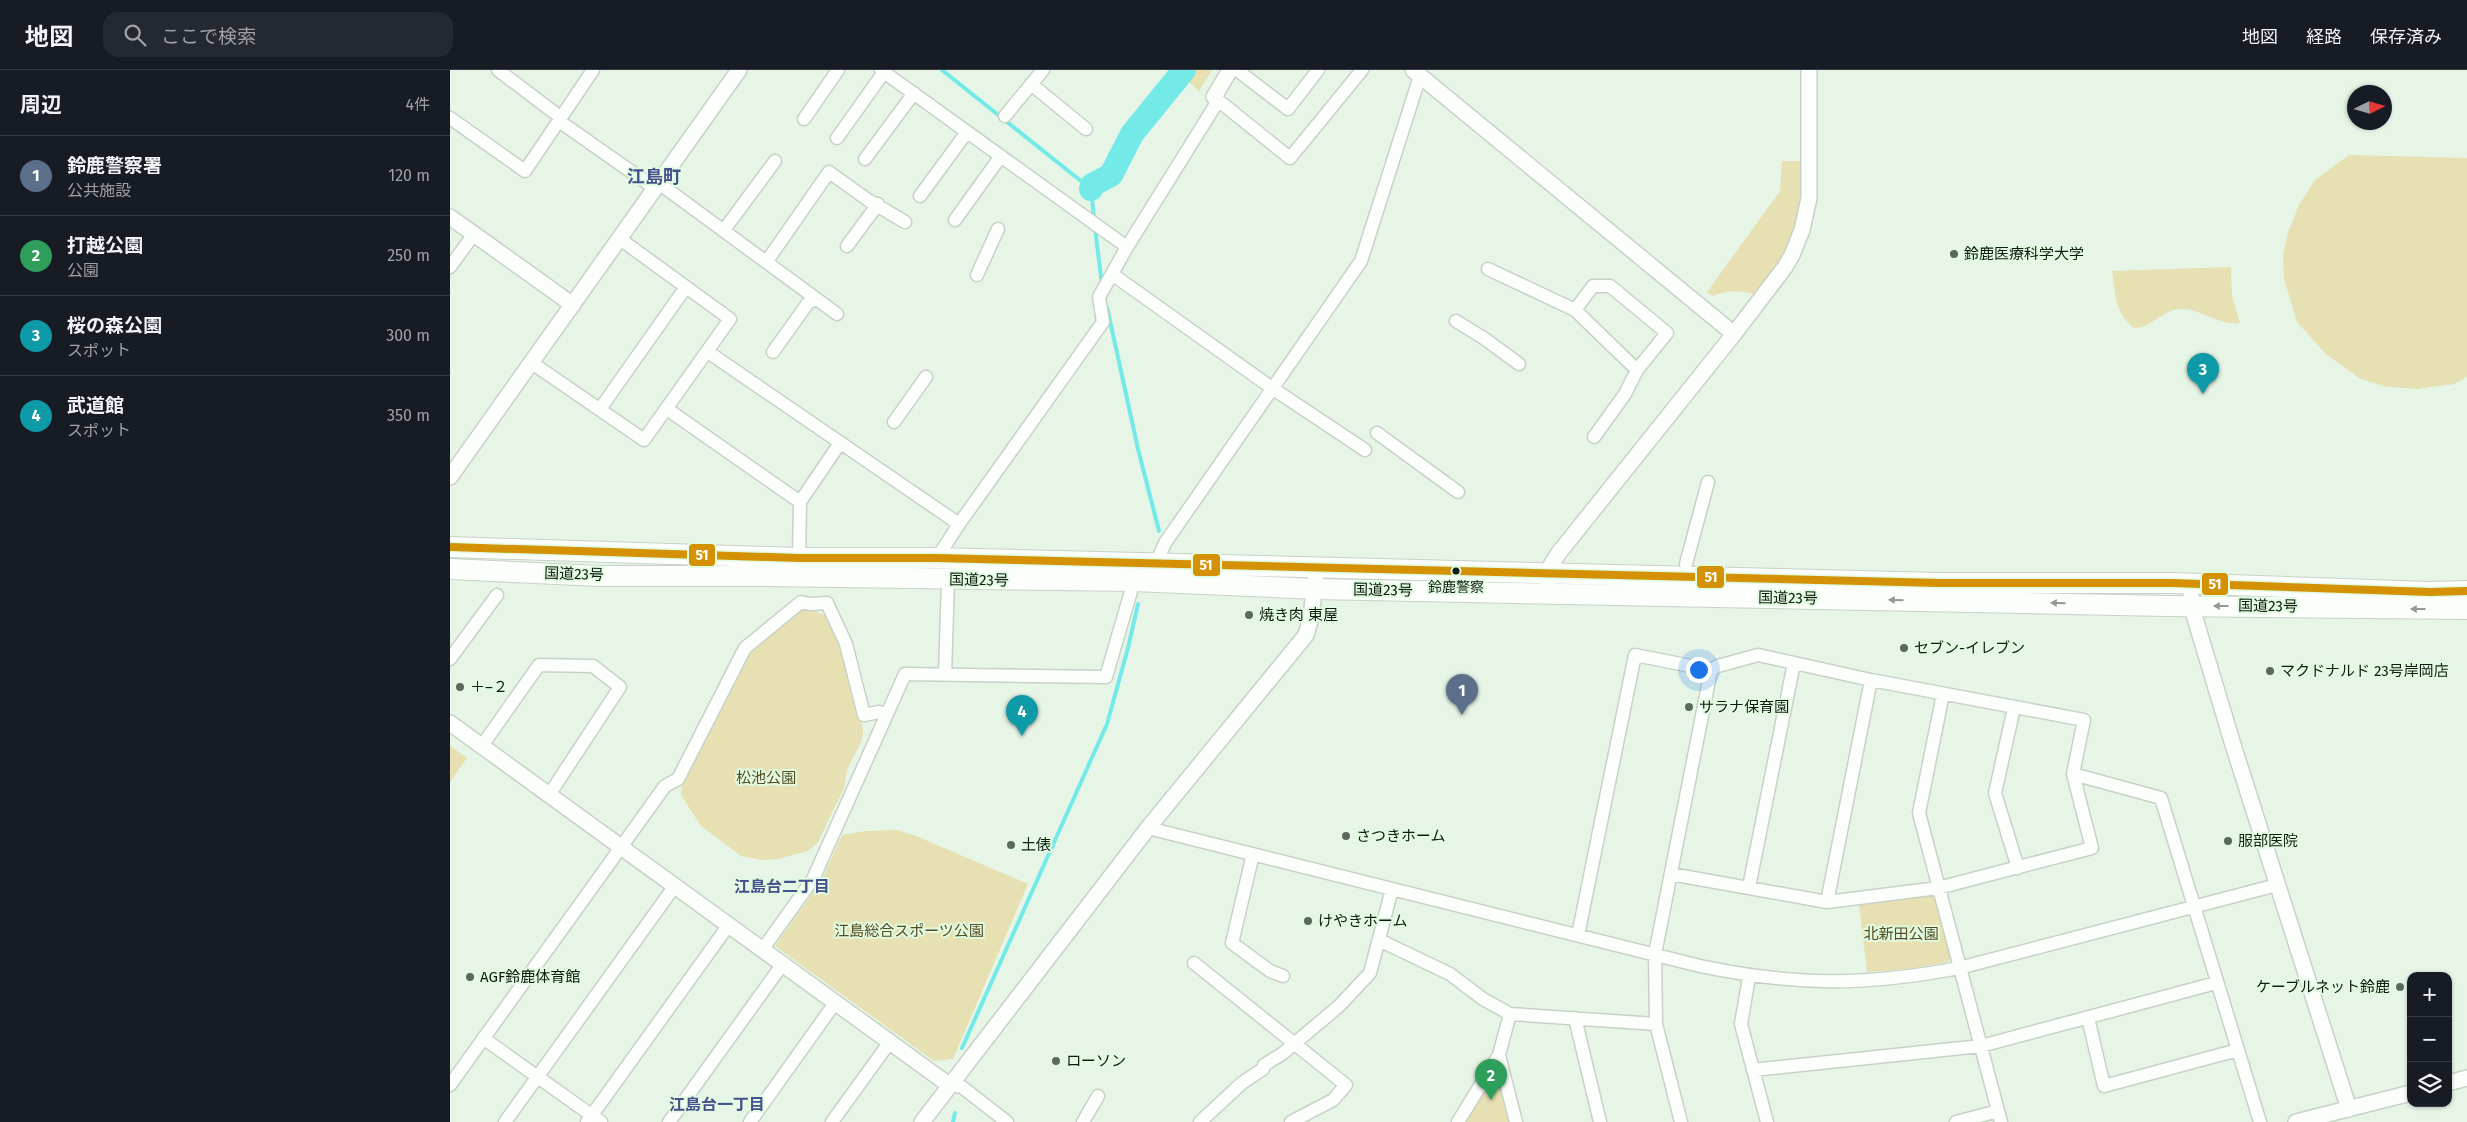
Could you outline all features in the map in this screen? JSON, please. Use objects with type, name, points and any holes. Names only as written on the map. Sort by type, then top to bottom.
[{"type":"highway","name":"国道23号","points":[[450,547],[799,558],[937,558],[1317,566],[1940,583],[2191,584],[2420,592],[2467,590]]},
{"type":"highway","name":"国道23号","points":[[450,569],[600,576],[763,576],[1134,582],[1316,589],[2467,609]]},
{"type":"street","points":[[498,70],[560,119],[724,230],[837,314]]},
{"type":"street","points":[[451,121],[525,171],[593,70]]},
{"type":"street","points":[[450,477],[658,187],[739,70]]},
{"type":"street","points":[[804,119],[838,70]]},
{"type":"street","points":[[1005,116],[1043,70]]},
{"type":"street","points":[[937,558],[959,524],[1103,322],[1099,298],[1109,278],[1216,99],[1230,70]]},
{"type":"street","points":[[1237,70],[1288,109],[1318,70]]},
{"type":"street","points":[[1216,99],[1290,158],[1362,70]]},
{"type":"street","points":[[1548,592],[1547,572],[1558,554],[1785,268],[1802,230],[1809,198],[1809,70]]},
{"type":"street","points":[[837,138],[882,71],[1127,247]]},
{"type":"street","points":[[1156,563],[1165,542],[1360,261],[1417,73],[1734,334]]},
{"type":"street","points":[[1031,84],[1086,129]]},
{"type":"street","points":[[866,159],[914,94]]},
{"type":"street","points":[[920,196],[967,132]]},
{"type":"street","points":[[955,220],[1001,156]]},
{"type":"street","points":[[724,230],[775,161]]},
{"type":"street","points":[[767,261],[829,172],[868,200],[878,204],[906,222]]},
{"type":"street","points":[[847,246],[878,204]]},
{"type":"street","points":[[450,216],[573,305]]},
{"type":"street","points":[[978,275],[998,229]]},
{"type":"street","points":[[450,268],[474,234]]},
{"type":"street","points":[[532,363],[644,440],[708,352],[730,319],[620,239]]},
{"type":"street","points":[[1488,269],[1575,310],[1637,370]]},
{"type":"street","points":[[1109,278],[1365,450]]},
{"type":"street","points":[[1575,310],[1593,286],[1610,286],[1667,333],[1637,370],[1625,394],[1594,437]]},
{"type":"street","points":[[600,409],[686,287]]},
{"type":"street","points":[[773,352],[808,303],[816,299]]},
{"type":"street","points":[[1456,321],[1519,364]]},
{"type":"street","points":[[708,352],[959,524]]},
{"type":"street","points":[[894,422],[926,377]]},
{"type":"street","points":[[667,409],[800,502]]},
{"type":"street","points":[[1377,433],[1458,492]]},
{"type":"street","points":[[799,558],[800,502],[840,443]]},
{"type":"street","points":[[1686,564],[1708,482]]},
{"type":"street","points":[[922,1122],[1148,828],[1306,635],[1316,589],[1317,566]]},
{"type":"street","points":[[945,674],[948,580]]},
{"type":"street","points":[[762,950],[813,879],[905,674],[1106,678],[1134,582]]},
{"type":"street","points":[[2191,584],[2191,605],[2277,885],[2349,1109]]},
{"type":"street","points":[[450,658],[497,595]]},
{"type":"street","points":[[450,1084],[665,786],[678,779],[744,648],[801,602],[826,603],[846,644],[864,715],[879,712],[887,714]]},
{"type":"street","points":[[1578,935],[1635,655],[1711,670],[1718,666],[1758,655],[1871,680],[2084,720],[2073,774],[2092,848],[1938,888],[1826,902],[1671,874]]},
{"type":"street","points":[[1750,887],[1794,663]]},
{"type":"street","points":[[481,747],[539,665],[593,666],[620,688],[549,795]]},
{"type":"street","points":[[1681,1122],[1656,1024],[1655,954],[1711,670]]},
{"type":"street","points":[[1826,902],[1871,680]]},
{"type":"street","points":[[1944,694],[1919,813],[2000,1117],[1956,1122]]},
{"type":"street","points":[[2014,708],[1995,793],[2018,868]]},
{"type":"street","points":[[450,723],[949,1085],[962,1087],[1007,1122]]},
{"type":"street","points":[[2073,774],[2161,798],[2260,1122]]},
{"type":"street","points":[[1148,828],[1749,976],[1814,983],[1908,978],[1960,968],[2277,885]]},
{"type":"street","points":[[1253,854],[1232,943],[1270,972],[1283,976]]},
{"type":"street","points":[[506,1122],[674,887]]},
{"type":"street","points":[[1200,1122],[1242,1083],[1263,1069],[1264,1065],[1282,1054],[1338,1006],[1370,973],[1392,889]]},
{"type":"street","points":[[483,1038],[593,1120],[728,926]]},
{"type":"street","points":[[1379,940],[1450,974],[1483,999],[1510,1014],[1656,1024]]},
{"type":"street","points":[[1194,963],[1346,1085],[1332,1100],[1291,1122]]},
{"type":"street","points":[[669,1122],[782,965]]},
{"type":"street","points":[[1749,976],[1741,1024],[1767,1122]]},
{"type":"street","points":[[1753,1070],[1981,1046],[2216,983]]},
{"type":"street","points":[[750,1122],[835,1003]]},
{"type":"street","points":[[1458,1122],[1499,1056],[1510,1014]]},
{"type":"street","points":[[1575,1018],[1600,1122]]},
{"type":"street","points":[[2088,1018],[2104,1086],[2238,1050]]},
{"type":"street","points":[[832,1122],[889,1042]]},
{"type":"street","points":[[1499,1056],[1516,1122]]},
{"type":"street","points":[[2452,1082],[2467,1078]]},
{"type":"street","points":[[2296,1122],[2407,1093]]},
{"type":"street","points":[[1083,1122],[1098,1096]]},
{"type":"green space","points":[[1189,70],[1212,70],[1199,91],[1183,77]]},
{"type":"green space","points":[[2349,155],[2467,158],[2467,377],[2454,384],[2416,389],[2383,386],[2359,378],[2326,354],[2297,322],[2284,279],[2283,255],[2288,232],[2300,203],[2315,180]]},
{"type":"green space","points":[[1782,161],[1802,161],[1801,204],[1798,220],[1785,253],[1756,295],[1734,291],[1712,296],[1707,292],[1780,191]]},
{"type":"green space","points":[[2231,267],[2232,296],[2240,323],[2223,322],[2195,311],[2180,309],[2168,312],[2146,325],[2134,328],[2119,310],[2112,271]]},
{"type":"green space","name":"松池公園","points":[[804,608],[826,615],[842,644],[863,730],[862,740],[847,770],[844,788],[818,842],[808,851],[778,859],[762,860],[741,856],[701,826],[681,795],[682,778],[747,652],[797,609]]},
{"type":"green space","points":[[450,746],[467,758],[450,782]]},
{"type":"green space","name":"江島総合スポーツ公園","points":[[897,830],[916,836],[1028,884],[953,1059],[934,1061],[775,946],[820,883],[842,835],[866,831]]},
{"type":"green space","name":"北新田公園","points":[[1930,895],[1935,899],[1951,958],[1948,962],[1907,969],[1867,972],[1859,904]]},
{"type":"green space","points":[[1490,1080],[1501,1080],[1512,1122],[1464,1122]]},
{"type":"waterway","points":[[942,70],[1091,189],[1094,218]]},
{"type":"waterway","points":[[1091,189],[1092,185],[1111,175],[1132,134],[1184,70]]},
{"type":"waterway","points":[[1095,228],[1102,285]]},
{"type":"waterway","points":[[1107,307],[1138,449],[1159,531]]},
{"type":"waterway","points":[[962,1048],[1107,724],[1138,604]]},
{"type":"waterway","points":[[953,1122],[955,1113]]},
{"type":"transit line","name":"51","points":[[450,547],[799,558],[937,558],[1940,583],[2172,583],[2430,592],[2467,591]]},
{"type":"place","name":"鈴鹿医療科学大学","points":[[1954,254]]},
{"type":"place","name":"桜の森公園","points":[[2203,394]]},
{"type":"place","name":"鈴鹿警察","points":[[1456,571]]},
{"type":"place","name":"焼き肉 東屋","points":[[1249,615]]},
{"type":"place","name":"セブン-イレブン","points":[[1904,648]]},
{"type":"place","name":"マクドナルド 23号岸岡店","points":[[2270,671]]},
{"type":"place","name":"＋―２","points":[[460,687]]},
{"type":"place","name":"サラナ保育園","points":[[1689,707]]},
{"type":"place","name":"鈴鹿警察署","points":[[1462,715]]},
{"type":"place","name":"武道館","points":[[1022,736]]},
{"type":"place","name":"さつきホーム","points":[[1346,836]]},
{"type":"place","name":"服部医院","points":[[2228,841]]},
{"type":"place","name":"土俵","points":[[1011,845]]},
{"type":"place","name":"けやきホーム","points":[[1308,921]]},
{"type":"place","name":"AGF鈴鹿体育館","points":[[470,977]]},
{"type":"place","name":"ケーブルネット鈴鹿","points":[[2400,987]]},
{"type":"place","name":"ローソン","points":[[1056,1061]]},
{"type":"place","name":"打越公園","points":[[1491,1100]]},
{"type":"district","name":"江島町","points":[[654,177]]},
{"type":"district","name":"江島台二丁目","points":[[782,886]]},
{"type":"district","name":"江島台一丁目","points":[[717,1104]]}]
